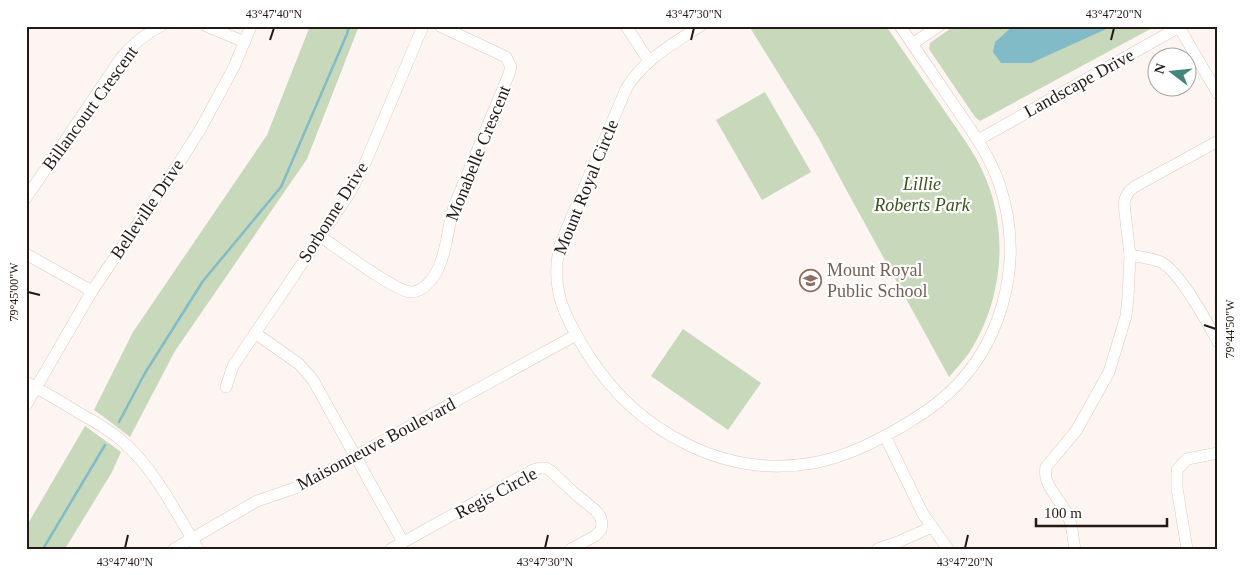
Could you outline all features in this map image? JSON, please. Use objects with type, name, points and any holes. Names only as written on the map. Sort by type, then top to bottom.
[{"type":"street","name":"Billancourt Crescent","points":[[26,198],[121,58],[139,40],[161,26]]},
{"type":"street","points":[[206,26],[245,42]]},
{"type":"street","name":"Belleville Drive","points":[[26,405],[31,385],[201,128],[221,92],[251,26]]},
{"type":"street","name":"Sorbonne Drive","points":[[226,387],[233,366],[351,191],[423,26]]},
{"type":"street","name":"Monabelle Crescent","points":[[320,236],[380,277],[405,291],[419,290],[431,280],[435,273],[442,257],[450,216],[510,74],[511,67],[506,57],[440,26]]},
{"type":"street","points":[[626,26],[649,61]]},
{"type":"street","name":"Mount Royal Circle","points":[[700,26],[649,61],[634,76],[623,94],[560,245],[557,258],[556,283],[561,303],[576,335],[605,379],[631,407],[666,434],[684,443],[737,461],[773,465],[813,463],[846,454],[885,436],[919,416],[959,383],[979,357],[1001,310],[1008,281],[1010,226],[998,180],[982,146],[900,26]]},
{"type":"street","points":[[912,44],[939,26]]},
{"type":"street","points":[[1180,27],[1218,94]]},
{"type":"street","name":"Landscape Drive","points":[[978,140],[1180,27]]},
{"type":"street","points":[[1075,549],[1070,519],[1047,481],[1045,472],[1046,467],[1076,431],[1109,372],[1126,316],[1130,255],[1124,204],[1125,197],[1134,187],[1218,141]]},
{"type":"street","points":[[26,254],[92,291]]},
{"type":"street","points":[[1130,255],[1155,260],[1172,270],[1204,316],[1218,342]]},
{"type":"street","points":[[255,333],[306,370],[403,542]]},
{"type":"street","name":"Maisonneuve Boulevard","points":[[174,549],[257,501],[301,486],[576,335]]},
{"type":"street","points":[[31,385],[104,427],[123,442],[150,471],[166,494],[198,549]]},
{"type":"street","points":[[885,436],[923,514],[948,549]]},
{"type":"street","points":[[1187,549],[1177,488],[1177,470],[1187,459],[1218,453]]},
{"type":"street","name":"Regis Circle","points":[[391,549],[533,470],[540,468],[546,468],[551,471],[600,516],[601,530],[595,536],[571,549]]},
{"type":"street","points":[[878,549],[932,527]]},
{"type":"green space","points":[[310,26],[359,26],[307,159],[175,351],[130,437],[94,410],[133,332],[267,135]]},
{"type":"green space","name":"Lillie Roberts Park","points":[[749,26],[886,26],[976,158],[990,190],[996,214],[999,262],[996,286],[981,332],[969,353],[949,377],[818,137]]},
{"type":"green space","points":[[954,26],[1156,26],[980,121],[975,117],[929,49],[930,43]]},
{"type":"green space","points":[[765,92],[811,172],[762,200],[716,120]]},
{"type":"green space","points":[[683,329],[761,383],[728,430],[651,376]]},
{"type":"green space","points":[[85,426],[121,452],[112,472],[65,549],[26,549],[26,527]]},
{"type":"water","points":[[1013,26],[1113,26],[1031,63],[1001,63],[993,52],[995,42]]},
{"type":"waterway","points":[[119,422],[145,373],[203,281],[281,187],[349,26]]},
{"type":"waterway","points":[[43,549],[105,445]]},
{"type":"place","name":"Mount Royal Public School","points":[[811,280]]}]
